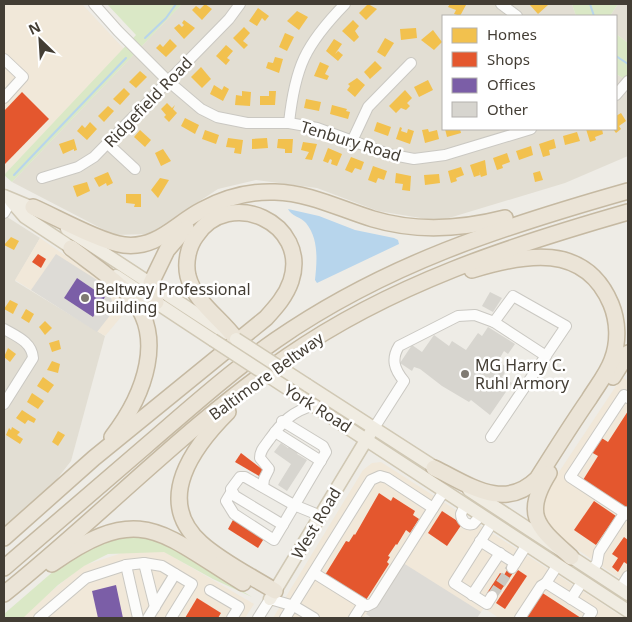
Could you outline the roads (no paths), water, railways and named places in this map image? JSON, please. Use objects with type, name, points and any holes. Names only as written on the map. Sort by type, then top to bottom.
[{"type":"highway","points":[[33,207],[108,240],[135,245],[157,240],[201,211],[223,200],[256,192],[292,193],[330,203],[375,220],[430,228],[480,224],[628,190]]},
{"type":"highway","name":"Baltimore Beltway","points":[[4,568],[227,376],[277,340],[317,315],[362,289],[454,246],[525,221],[628,190]]},
{"type":"highway","points":[[156,302],[151,283],[160,263],[176,238],[202,214],[223,200]]},
{"type":"highway","points":[[4,538],[94,458],[266,318],[284,295],[294,270],[293,258],[287,240],[282,232],[267,218],[245,212],[228,213],[208,223],[195,237],[188,255],[188,276],[192,287],[230,334]]},
{"type":"highway","name":"Baltimore Beltway","points":[[4,594],[203,421],[289,356],[337,326],[405,289],[463,264],[532,240],[628,212]]},
{"type":"highway","points":[[71,248],[126,292],[139,310],[148,335],[148,361],[139,390],[123,422],[94,458]]},
{"type":"highway","points":[[337,326],[407,294],[468,271],[525,258],[539,256],[564,260],[584,269],[601,286],[616,322],[617,335],[613,359],[537,479],[517,493],[493,495],[434,468]]},
{"type":"highway","points":[[571,556],[538,523],[534,509],[538,494],[628,353]]},
{"type":"highway","points":[[272,595],[200,543],[187,525],[179,494],[180,481],[202,440],[230,410],[289,356]]},
{"type":"highway","points":[[4,602],[81,544],[107,532],[133,527],[155,531],[170,538],[272,595]]},
{"type":"main road","name":"York Road","points":[[8,198],[33,207],[308,385],[444,491],[628,612]]},
{"type":"main road","name":"York Road","points":[[8,198],[25,217],[296,394],[434,468],[624,591]]},
{"type":"main road","name":"West Road","points":[[272,595],[371,433]]},
{"type":"main road","points":[[444,491],[457,489],[487,508],[504,513]]},
{"type":"street","name":"Tenbury Road","points":[[94,4],[168,81],[201,110],[217,117],[247,123],[289,123],[316,128],[353,139],[402,158],[429,158],[527,130]]},
{"type":"street","name":"Ridgefield Road","points":[[42,178],[86,163],[108,144],[229,18],[240,4]]},
{"type":"street","points":[[289,123],[293,89],[304,56],[324,26],[345,4]]},
{"type":"street","points":[[500,4],[516,15]]},
{"type":"street","points":[[4,59],[23,77],[4,98]]},
{"type":"street","points":[[353,139],[368,107],[411,63]]},
{"type":"street","points":[[617,94],[628,81]]},
{"type":"street","points":[[108,144],[135,169]]},
{"type":"street","points":[[4,213],[8,198]]},
{"type":"street","points":[[491,437],[566,326],[513,296],[494,322]]},
{"type":"street","points":[[371,433],[404,381],[398,374],[394,362],[399,346],[458,316],[475,315],[494,322],[546,356]]},
{"type":"street","points":[[4,329],[24,341],[31,349],[33,358],[4,404]]},
{"type":"street","points":[[294,412],[296,394]]},
{"type":"street","points":[[592,570],[597,563],[599,552],[626,513],[570,477],[624,395],[628,398]]},
{"type":"street","points":[[263,487],[264,479],[270,469],[262,460],[260,454],[282,421],[294,412],[315,405]]},
{"type":"street","points":[[282,421],[323,446],[326,452],[321,461],[294,505],[274,540],[230,510],[227,498],[232,492],[235,482],[240,477],[245,477],[294,505],[320,516]]},
{"type":"street","points":[[275,432],[321,461]]},
{"type":"street","points":[[285,618],[372,480],[380,476],[387,478],[433,508]]},
{"type":"street","points":[[314,574],[367,606],[373,603],[444,491]]},
{"type":"street","points":[[232,492],[235,496],[283,525]]},
{"type":"street","points":[[492,523],[454,583],[487,604],[492,596]]},
{"type":"street","points":[[480,542],[500,553],[513,565],[526,546]]},
{"type":"street","points":[[472,595],[500,553]]},
{"type":"street","points":[[144,564],[155,607]]},
{"type":"street","points":[[39,618],[86,578],[126,566],[144,564],[162,566],[192,584],[171,618]]},
{"type":"street","points":[[126,566],[138,618]]},
{"type":"street","points":[[520,618],[557,566]]},
{"type":"street","points":[[148,618],[175,574]]},
{"type":"street","points":[[624,591],[628,576]]},
{"type":"street","points":[[571,599],[582,582]]},
{"type":"street","points":[[546,583],[592,612],[588,618]]},
{"type":"street","points":[[210,590],[239,607],[235,617]]},
{"type":"street","points":[[272,595],[295,603],[311,617]]},
{"type":"street","name":"West Road","points":[[258,618],[272,595]]},
{"type":"street","points":[[354,618],[363,604]]},
{"type":"water","points":[[288,209],[319,216],[355,230],[394,238],[398,240],[399,244],[317,283],[315,280],[316,250],[313,236],[306,223]]},
{"type":"waterway","points":[[145,38],[166,18],[176,4]]},
{"type":"waterway","points":[[590,4],[594,15]]},
{"type":"waterway","points":[[617,57],[628,64]]},
{"type":"waterway","points":[[14,175],[126,58]]},
{"type":"tunnel","points":[[492,596],[511,568]]},
{"type":"place","name":"Beltway Professional Building","points":[[85,298]]},
{"type":"place","name":"MG Harry C. Ruhl Armory","points":[[465,374]]}]
